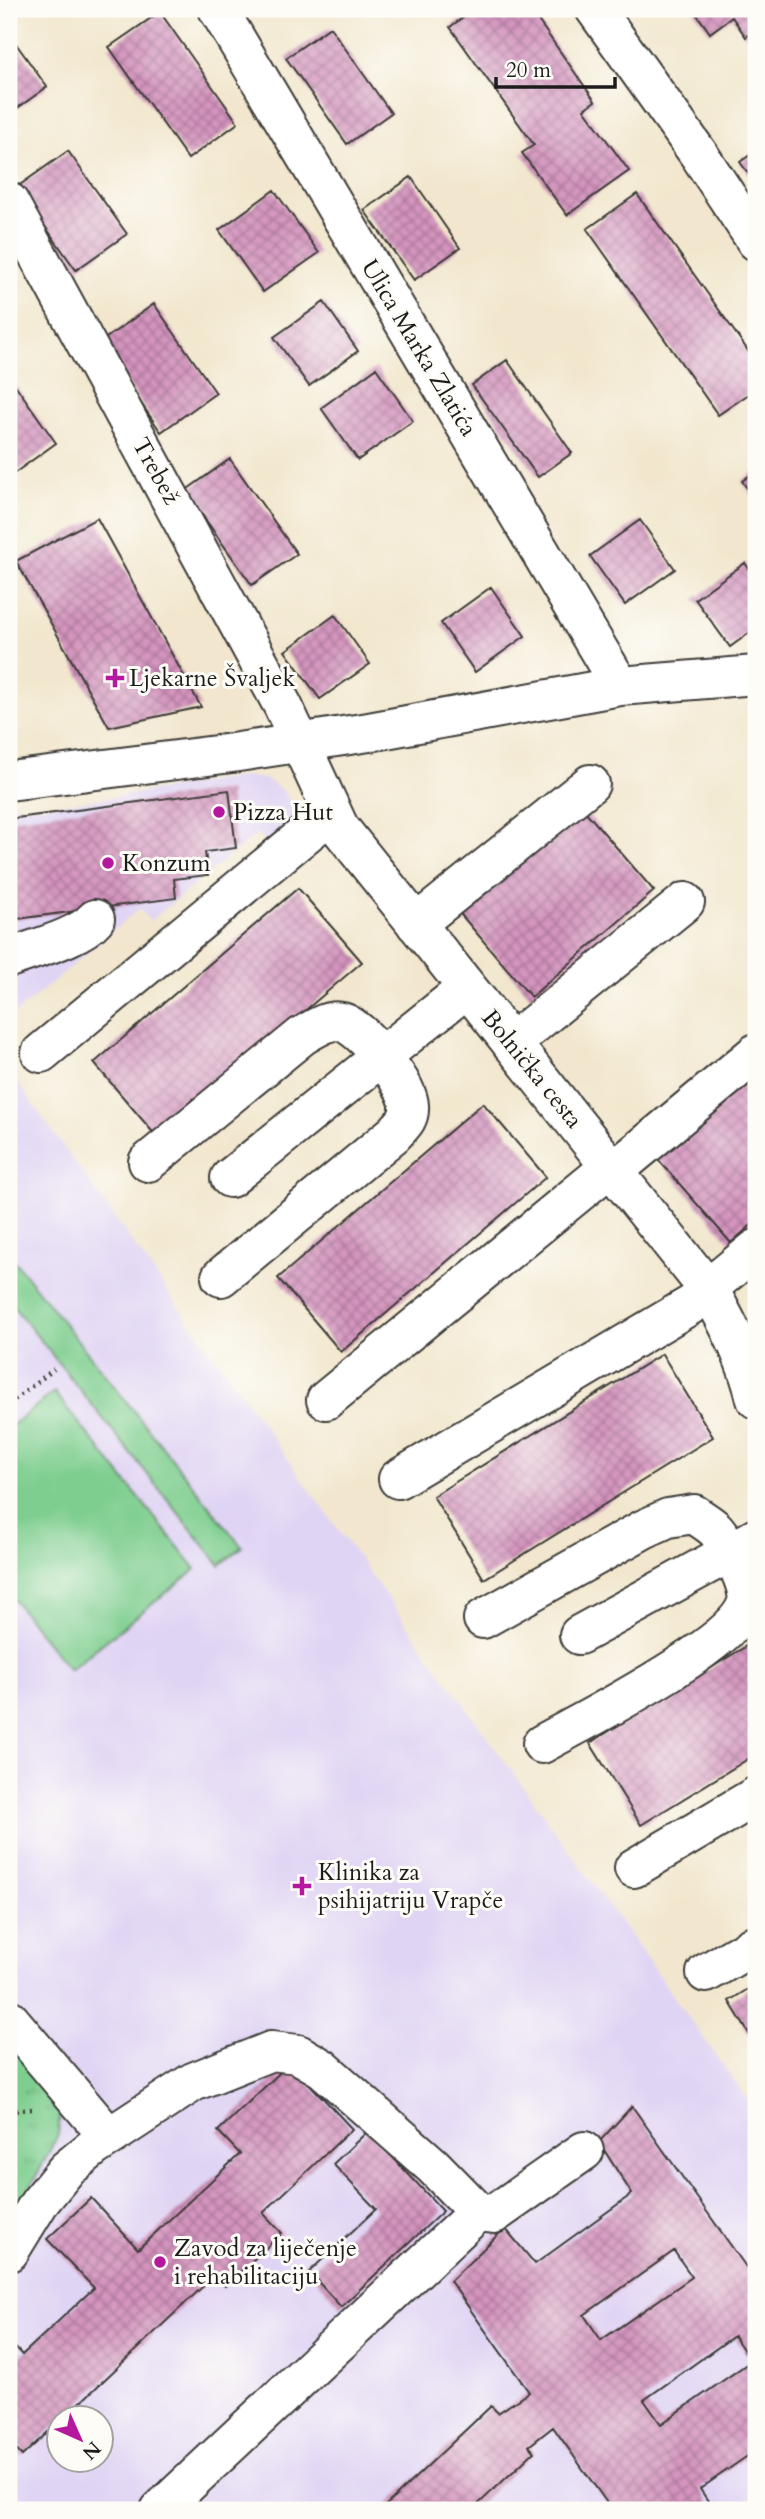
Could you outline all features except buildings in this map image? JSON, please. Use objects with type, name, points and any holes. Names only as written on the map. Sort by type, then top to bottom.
[{"type":"street","name":"Ulica Marka Zlatića","points":[[218,9],[620,686]]},
{"type":"street","points":[[595,9],[700,156],[756,241]]},
{"type":"street","name":"Trebež","points":[[9,202],[302,742]]},
{"type":"street","points":[[9,781],[369,732],[620,686],[756,675]]},
{"type":"street","name":"Bolnička cesta","points":[[302,742],[339,827],[709,1291],[729,1325],[745,1361],[756,1399]]},
{"type":"street","points":[[416,924],[590,784]]},
{"type":"street","points":[[41,1053],[331,813]]},
{"type":"street","points":[[511,1043],[685,902]]},
{"type":"street","points":[[9,958],[66,936],[90,925],[95,919]]},
{"type":"street","points":[[230,1178],[467,988]]},
{"type":"street","points":[[148,1162],[302,1036],[324,1024],[341,1021],[355,1028],[404,1087],[410,1103],[408,1119],[221,1277]]},
{"type":"street","points":[[326,1400],[756,1053]]},
{"type":"street","points":[[398,1479],[709,1291],[756,1249]]},
{"type":"street","points":[[483,1619],[668,1518],[694,1514],[743,1546]]},
{"type":"street","points":[[579,1635],[743,1546]]},
{"type":"street","points":[[542,1744],[697,1656],[733,1626],[747,1605],[743,1546]]},
{"type":"street","points":[[634,1868],[756,1796]]},
{"type":"street","points":[[706,1973],[756,1944]]},
{"type":"street","points":[[9,2018],[109,2137]]},
{"type":"street","points":[[9,2252],[39,2203],[66,2171],[109,2137],[193,2082],[271,2051],[298,2054],[322,2068],[433,2166],[478,2212],[494,2214],[584,2151]]},
{"type":"street","points":[[160,2510],[478,2212]]},
{"type":"path","points":[[9,1404],[54,1369]]},
{"type":"shaded area","name":"Konzum","points":[[247,776],[267,780],[282,790],[303,818],[269,845],[258,833],[150,921],[139,909],[9,1019],[9,807],[109,798]]},
{"type":"shaded area","name":"Klinika za psihijatriju Vrapče","points":[[9,1071],[756,2111],[756,2510],[9,2510]]},
{"type":"green space","points":[[9,1254],[242,1547],[220,1565],[9,1301]]},
{"type":"green space","points":[[54,1392],[196,1569],[69,1670],[9,1594],[9,1428]]},
{"type":"green space","points":[[9,2040],[54,2088],[60,2112],[58,2135],[9,2227]]},
{"type":"place","name":"Ljekarne Švaljek","points":[[115,678]]},
{"type":"place","name":"Pizza Hut","points":[[219,812]]},
{"type":"place","name":"Konzum","points":[[108,863]]},
{"type":"place","name":"Klinika za psihijatriju Vrapče","points":[[302,1886]]},
{"type":"place","name":"Zavod za liječenje i rehabilitaciju","points":[[160,2262]]}]
